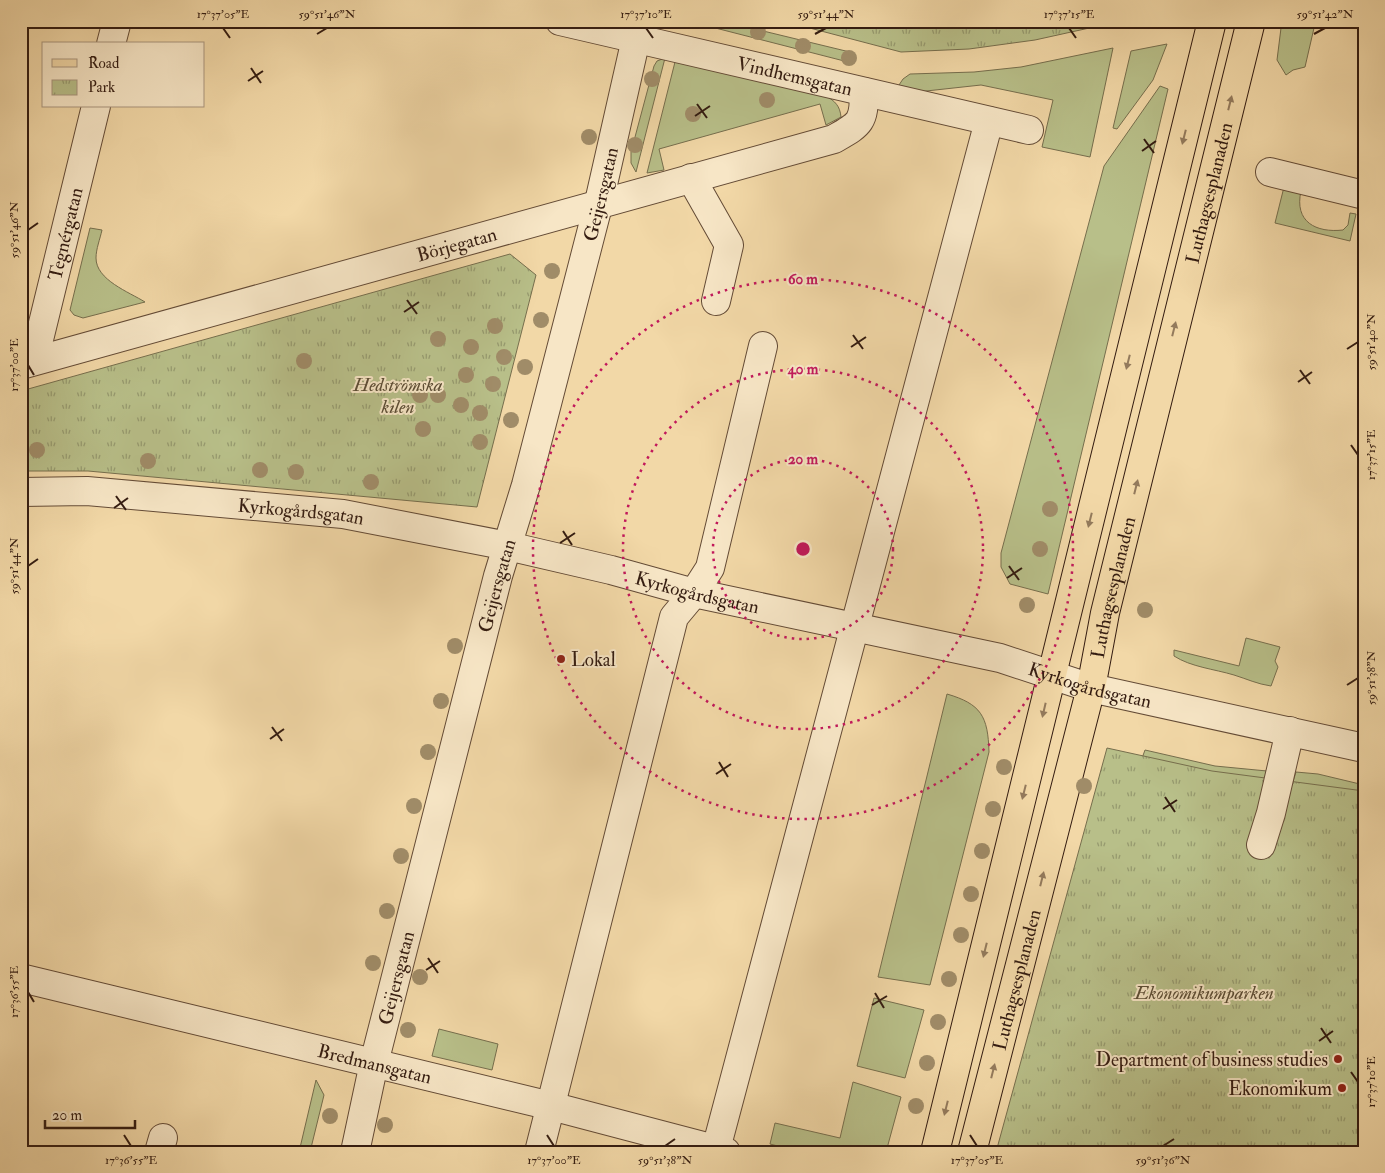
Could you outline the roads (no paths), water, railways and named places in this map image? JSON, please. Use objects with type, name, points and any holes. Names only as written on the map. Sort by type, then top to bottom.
[{"type":"main road","name":"Luthagsesplanaden","points":[[935,1152],[1212,21]]},
{"type":"main road","name":"Luthagsesplanaden","points":[[972,1152],[1091,688],[1105,613],[1251,21]]},
{"type":"street","points":[[112,42],[117,21]]},
{"type":"street","name":"Vindhemsgatan","points":[[560,21],[638,31],[864,92],[1029,130]]},
{"type":"street","name":"Geijersgatan","points":[[355,1152],[374,1063],[599,202],[638,31]]},
{"type":"street","name":"Börjegatan","points":[[28,362],[599,202],[834,139],[854,128],[864,115],[864,92]]},
{"type":"street","name":"Tegnérgatan","points":[[28,362],[95,108]]},
{"type":"street","points":[[721,1151],[854,627],[988,121]]},
{"type":"street","points":[[1270,172],[1364,195]]},
{"type":"street","points":[[691,178],[729,245],[716,300]]},
{"type":"street","points":[[539,1152],[674,617],[694,593],[710,568],[763,346]]},
{"type":"street","name":"Kyrkogårdsgatan","points":[[21,492],[86,491],[344,514],[508,546],[611,570],[694,593],[1000,658],[1091,688],[1364,748]]},
{"type":"street","points":[[1261,845],[1272,813],[1290,731]]},
{"type":"street","name":"Bredmansgatan","points":[[21,978],[551,1106],[721,1151]]},
{"type":"place","name":"Lokal","points":[[561,659]]},
{"type":"place","name":"Department of business studies","points":[[1338,1059]]},
{"type":"place","name":"Ekonomikum","points":[[1342,1088]]},
{"type":"park label","name":"Hedströmska kilen","points":[[398,395]]},
{"type":"park label","name":"Ekonomikumparken","points":[[1204,992]]}]
